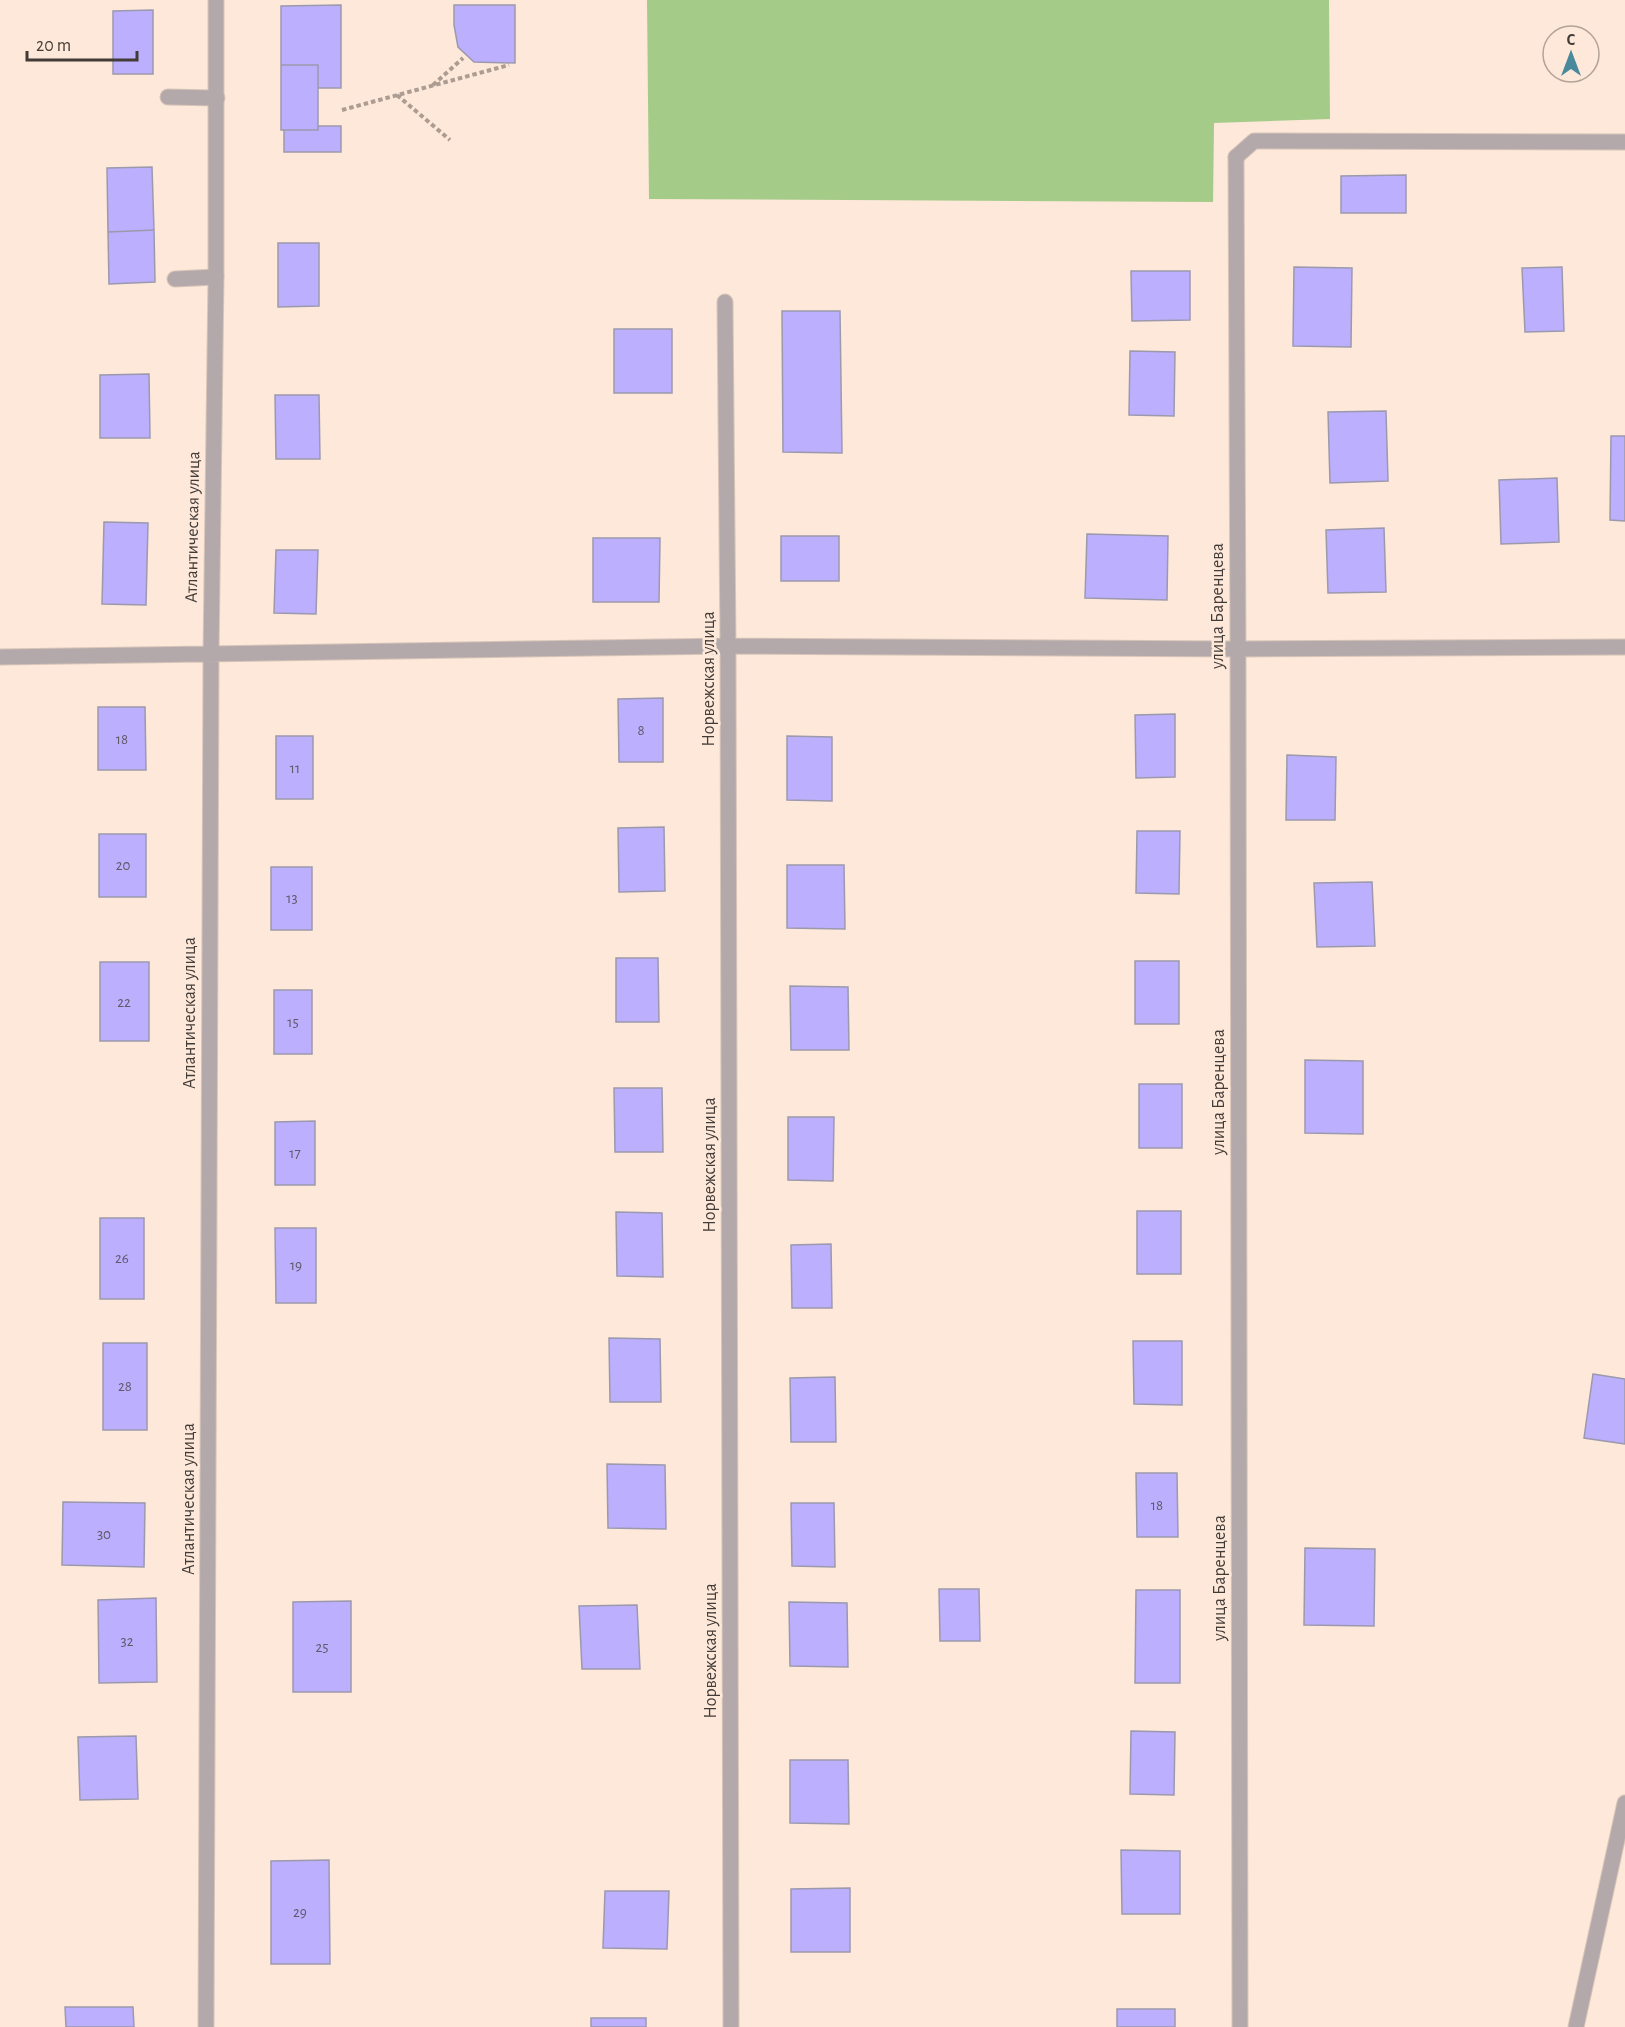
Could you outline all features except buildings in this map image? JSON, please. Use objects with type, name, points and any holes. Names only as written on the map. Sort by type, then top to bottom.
[{"type":"street","name":"Атлантическая улица","points":[[206,2027],[216,0]]},
{"type":"street","points":[[168,97],[217,98]]},
{"type":"street","name":"улица Баренцева","points":[[1240,2027],[1236,157],[1254,141],[1625,142]]},
{"type":"street","points":[[175,279],[216,277]]},
{"type":"street","name":"Норвежская улица","points":[[725,303],[728,646],[731,2027]]},
{"type":"street","points":[[0,657],[728,646],[1238,649],[1625,647]]},
{"type":"street","points":[[1576,2027],[1625,1803]]},
{"type":"path","points":[[433,85],[463,58]]},
{"type":"path","points":[[342,110],[508,65]]},
{"type":"path","points":[[396,95],[450,140]]},
{"type":"green space","points":[[647,0],[1329,0],[1330,119],[1214,123],[1213,202],[649,199]]}]
